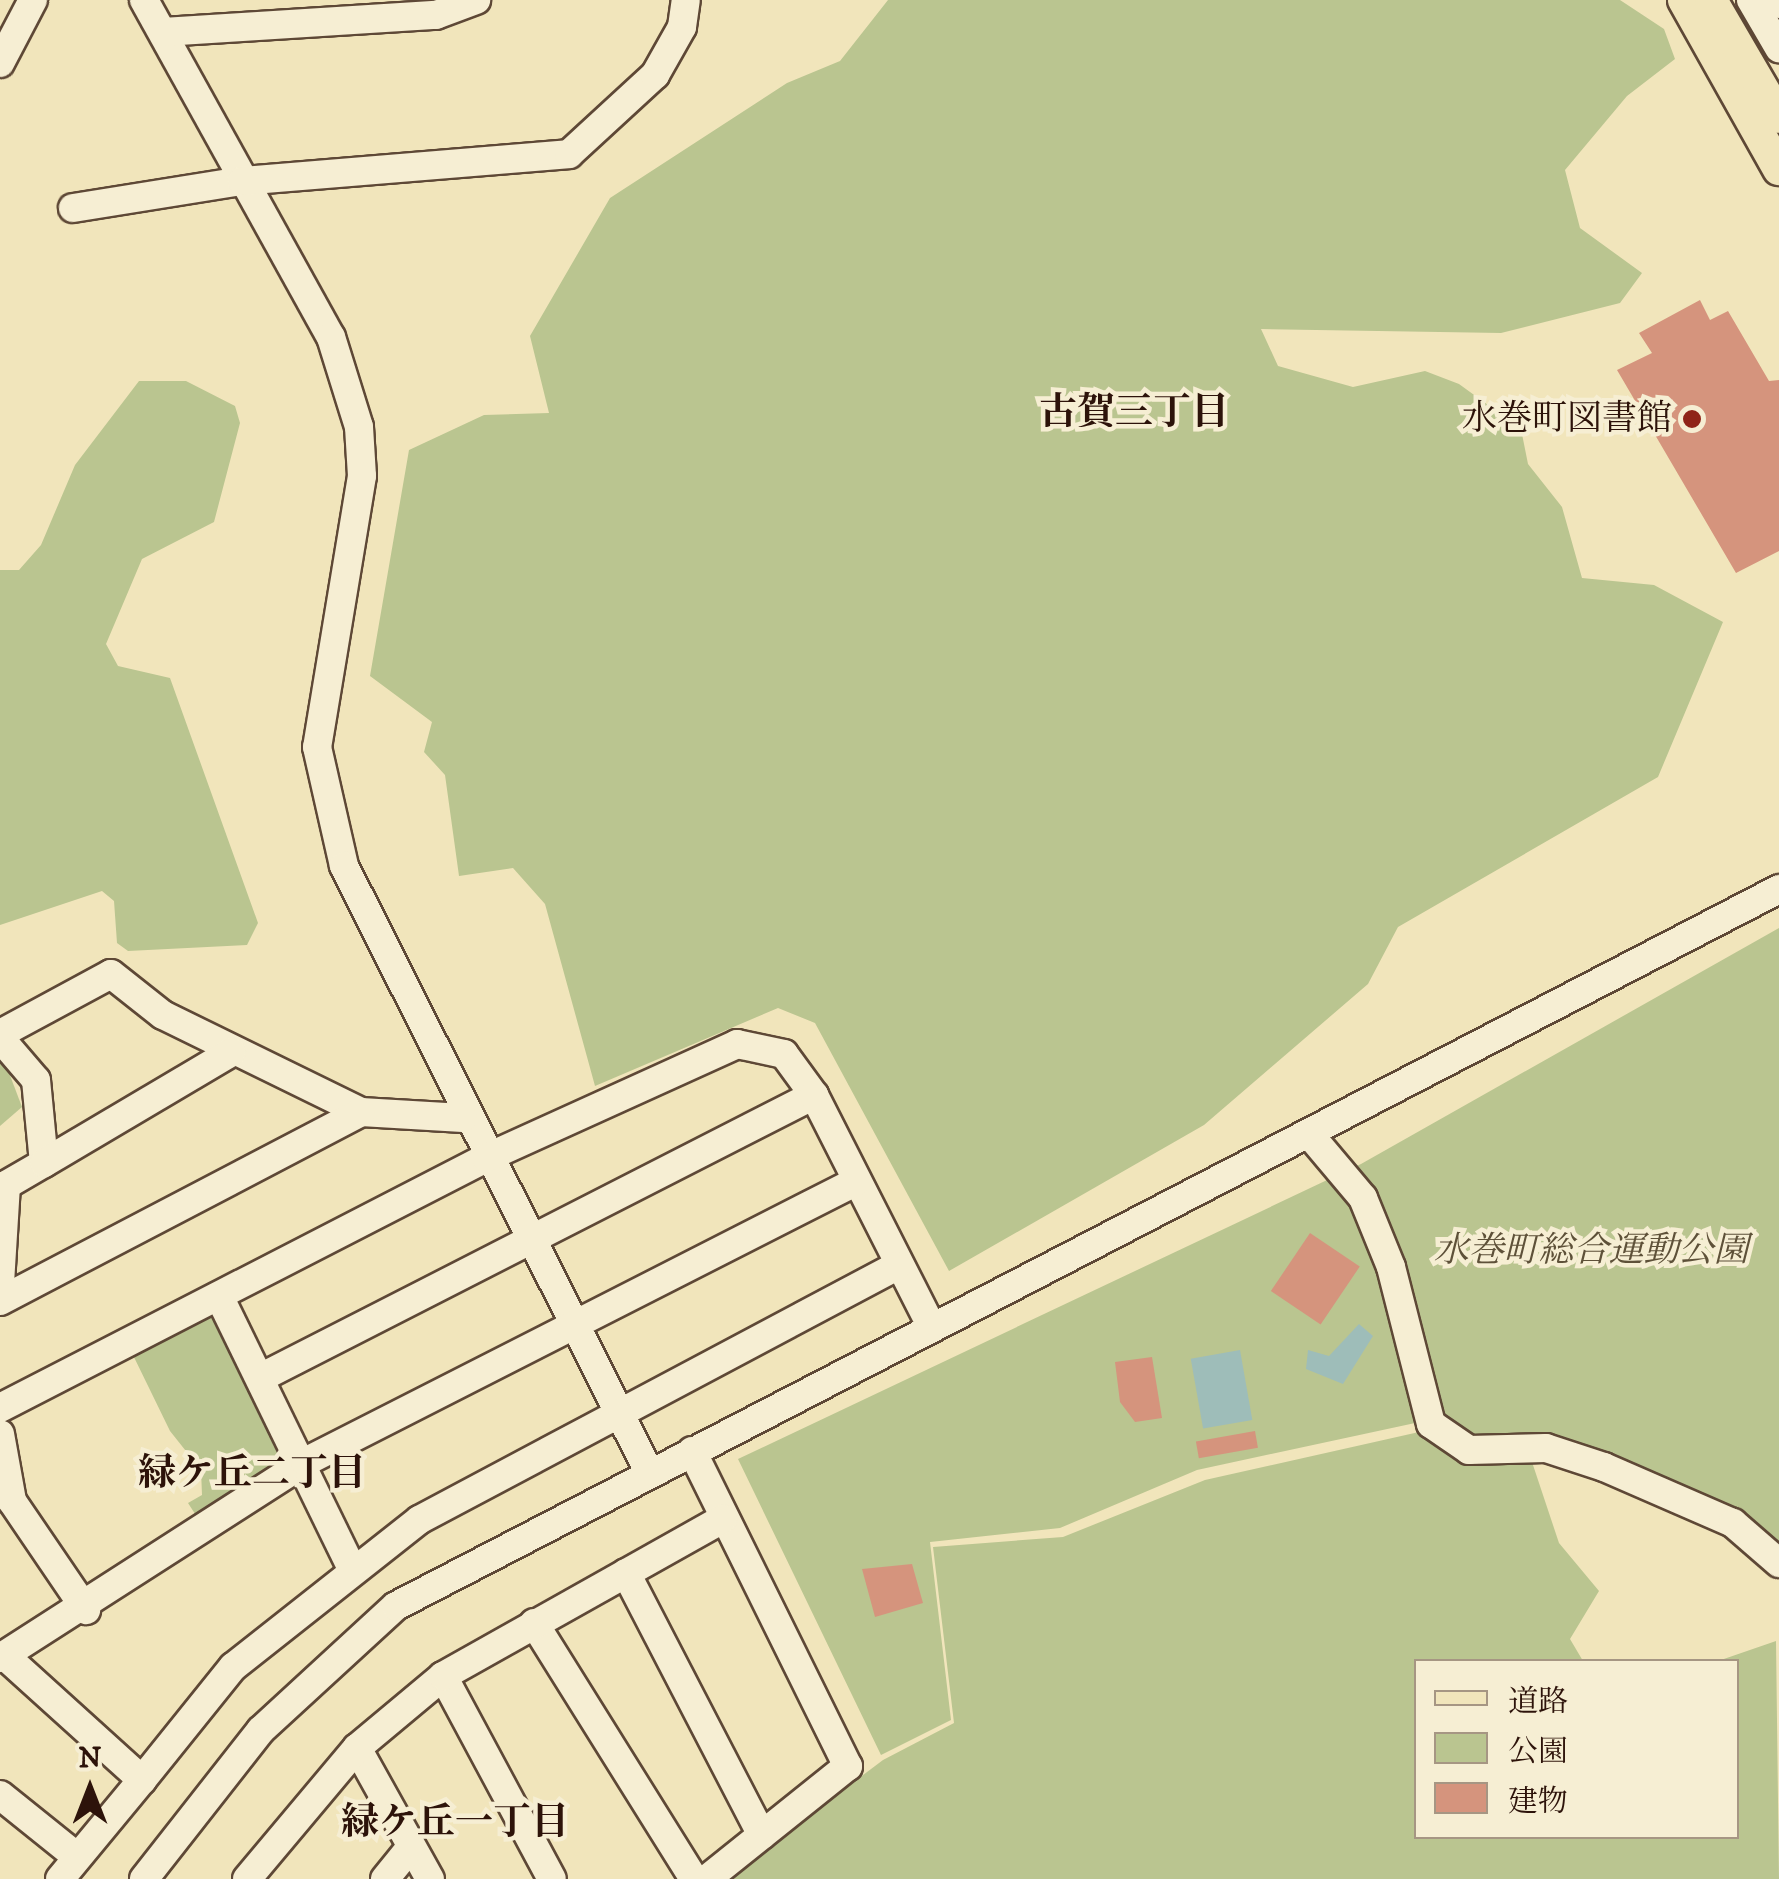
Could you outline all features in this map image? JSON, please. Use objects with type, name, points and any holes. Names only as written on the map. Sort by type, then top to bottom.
[{"type":"main road","points":[[1684,0],[1779,170]]},
{"type":"main road","points":[[1711,0],[1779,117]]},
{"type":"street","points":[[0,63],[33,0]]},
{"type":"street","points":[[144,0],[331,337],[360,427],[362,476],[318,747],[331,827],[464,1118],[649,1472]]},
{"type":"street","points":[[163,32],[436,15],[476,0]]},
{"type":"street","points":[[73,208],[242,181],[569,154],[655,75],[682,27],[686,0]]},
{"type":"street","points":[[1751,0],[1779,48]]},
{"type":"street","points":[[144,1879],[261,1730],[347,1645],[451,1574],[1310,1135],[1779,889]]},
{"type":"street","points":[[44,1162],[36,1080],[0,1036],[111,974],[232,1052],[360,1112],[464,1118]]},
{"type":"street","points":[[0,1408],[486,1158],[737,1044],[784,1054],[814,1096],[896,1266],[931,1326]]},
{"type":"street","points":[[0,1282],[6,1185],[232,1052]]},
{"type":"street","points":[[262,1377],[814,1096]]},
{"type":"street","points":[[0,1301],[360,1112]]},
{"type":"street","points":[[1310,1135],[1363,1198],[1391,1266],[1431,1424],[1469,1450],[1546,1448],[1604,1466],[1733,1523],[1779,1564]]},
{"type":"street","points":[[142,1780],[3,1657],[86,1610],[306,1462],[857,1181]]},
{"type":"street","points":[[0,1796],[68,1868],[233,1667],[352,1568],[617,1410],[896,1266]]},
{"type":"street","points":[[219,1296],[306,1462],[352,1568]]},
{"type":"street","points":[[0,1434],[12,1501],[86,1610]]},
{"type":"street","points":[[692,1451],[848,1766],[707,1879]]},
{"type":"street","points":[[248,1879],[357,1748],[443,1676],[723,1520]]},
{"type":"street","points":[[626,1574],[762,1835]]},
{"type":"street","points":[[534,1624],[694,1879]]},
{"type":"street","points":[[443,1676],[552,1879]]},
{"type":"street","points":[[357,1748],[430,1879]]},
{"type":"street","points":[[385,1879],[410,1849]]},
{"type":"green space","points":[[888,0],[1620,0],[1664,29],[1675,59],[1627,96],[1565,170],[1580,228],[1642,273],[1620,303],[1501,333],[1261,329],[1278,366],[1353,387],[1425,371],[1459,384],[1521,429],[1528,464],[1562,507],[1582,578],[1654,585],[1723,622],[1658,777],[1398,927],[1368,984],[1204,1125],[949,1271],[815,1023],[778,1008],[595,1086],[545,904],[513,868],[459,876],[445,775],[424,752],[432,722],[370,676],[409,450],[484,415],[549,413],[530,336],[610,198],[787,83],[840,61]]},
{"type":"green space","points":[[139,381],[186,381],[235,406],[240,423],[214,522],[142,559],[106,644],[118,666],[170,678],[258,923],[247,945],[128,951],[117,943],[114,901],[102,891],[0,925],[0,570],[19,570],[41,545],[75,465]]},
{"type":"green space","name":"水巻町総合運動公園","points":[[1779,928],[1779,1542],[1743,1511],[1609,1456],[1548,1434],[1470,1438],[1443,1417],[1197,1470],[1060,1528],[930,1542],[951,1720],[881,1755],[738,1459],[1361,1164]]},
{"type":"green space","points":[[0,1049],[22,1107],[0,1126]]},
{"type":"green space","points":[[207,1310],[217,1312],[287,1450],[284,1467],[199,1520],[188,1503],[202,1495],[201,1470],[170,1431],[131,1351]]},
{"type":"green space","points":[[1428,1430],[1531,1459],[1559,1543],[1599,1591],[1570,1639],[1582,1659],[1414,1659],[1414,1839],[1739,1839],[1739,1659],[1724,1659],[1776,1641],[1779,1879],[725,1879],[883,1760],[954,1723],[933,1547],[1063,1537],[1205,1480]]},
{"type":"water","points":[[1359,1324],[1373,1336],[1343,1384],[1306,1369],[1308,1350],[1329,1356]]},
{"type":"water","points":[[1240,1350],[1252,1420],[1203,1429],[1191,1359]]},
{"type":"building","points":[[1700,300],[1710,320],[1728,311],[1769,381],[1779,380],[1779,551],[1736,573],[1617,370],[1652,353],[1639,333]]},
{"type":"building","points":[[1310,1233],[1360,1267],[1321,1325],[1271,1291]]},
{"type":"building","points":[[1152,1357],[1162,1418],[1135,1422],[1120,1402],[1115,1362]]},
{"type":"building","points":[[1255,1431],[1258,1448],[1199,1458],[1196,1441]]},
{"type":"building","points":[[912,1564],[923,1603],[875,1617],[862,1569]]},
{"type":"place","name":"水巻町図書館","points":[[1692,419]]},
{"type":"district","name":"古賀三丁目","points":[[1134,414]]},
{"type":"district","name":"緑ケ丘二丁目","points":[[252,1475]]},
{"type":"district","name":"緑ケ丘一丁目","points":[[455,1824]]}]
